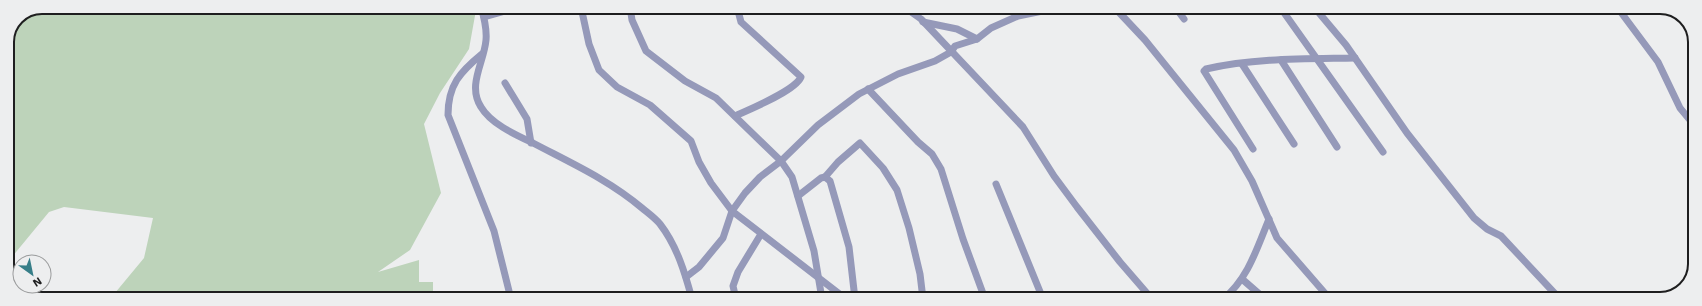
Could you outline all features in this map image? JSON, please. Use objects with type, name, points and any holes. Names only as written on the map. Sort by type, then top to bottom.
[{"type":"street","points":[[483,14],[486,40],[475,84],[477,99],[483,109],[496,121],[531,143],[577,165],[632,199],[660,224],[682,264],[690,292]]},
{"type":"street","points":[[484,17],[494,14]]},
{"type":"street","points":[[583,14],[589,44],[599,70],[617,87],[650,105],[691,141],[699,162],[711,183],[732,211],[837,292]]},
{"type":"street","points":[[631,14],[632,20],[646,52],[681,78],[716,98],[781,161],[792,177],[807,224],[821,292]]},
{"type":"street","points":[[735,116],[772,99],[787,90],[799,82],[801,76],[740,22],[738,14]]},
{"type":"street","points":[[914,14],[921,19],[922,22],[1023,127],[1054,176],[1120,262],[1146,292]]},
{"type":"street","points":[[686,276],[699,267],[723,238],[732,211],[745,193],[760,177],[781,161],[818,125],[859,94],[868,89],[898,74],[935,61],[951,52],[955,46],[977,39],[991,28],[1025,14]]},
{"type":"street","points":[[1121,14],[1145,40],[1234,150],[1252,181],[1277,238],[1324,292]]},
{"type":"street","points":[[1180,14],[1184,19]]},
{"type":"street","points":[[1285,14],[1383,152]]},
{"type":"street","points":[[1320,14],[1346,45],[1407,133],[1474,218],[1487,229],[1502,236],[1554,292]]},
{"type":"street","points":[[1622,14],[1658,62],[1680,108],[1688,118]]},
{"type":"street","points":[[922,22],[959,29],[977,39]]},
{"type":"street","points":[[482,54],[464,68],[456,79],[447,101],[448,115],[494,231],[505,272],[508,292]]},
{"type":"street","points":[[1253,149],[1204,71],[1206,69],[1210,67],[1281,60],[1355,58]]},
{"type":"street","points":[[1281,60],[1337,147]]},
{"type":"street","points":[[1242,64],[1294,144]]},
{"type":"street","points":[[505,83],[527,119],[531,143]]},
{"type":"street","points":[[868,89],[918,142],[932,154],[940,169],[982,292]]},
{"type":"street","points":[[798,196],[821,178],[825,177],[838,162],[860,143],[883,168],[896,190],[909,228],[920,274],[922,292]]},
{"type":"street","points":[[825,177],[828,178],[832,185],[849,247],[854,292]]},
{"type":"street","points":[[996,184],[1040,292]]},
{"type":"street","points":[[1233,292],[1242,279],[1269,219]]},
{"type":"street","points":[[734,292],[733,286],[738,272],[761,234]]},
{"type":"street","points":[[1242,279],[1257,292]]},
{"type":"green space","points":[[42,14],[475,14],[469,49],[440,93],[424,124],[441,193],[410,250],[378,272],[419,260],[419,282],[433,282],[433,292],[116,292],[144,258],[153,218],[64,207],[49,212],[14,254],[14,42],[16,31],[19,26],[31,16]]}]
